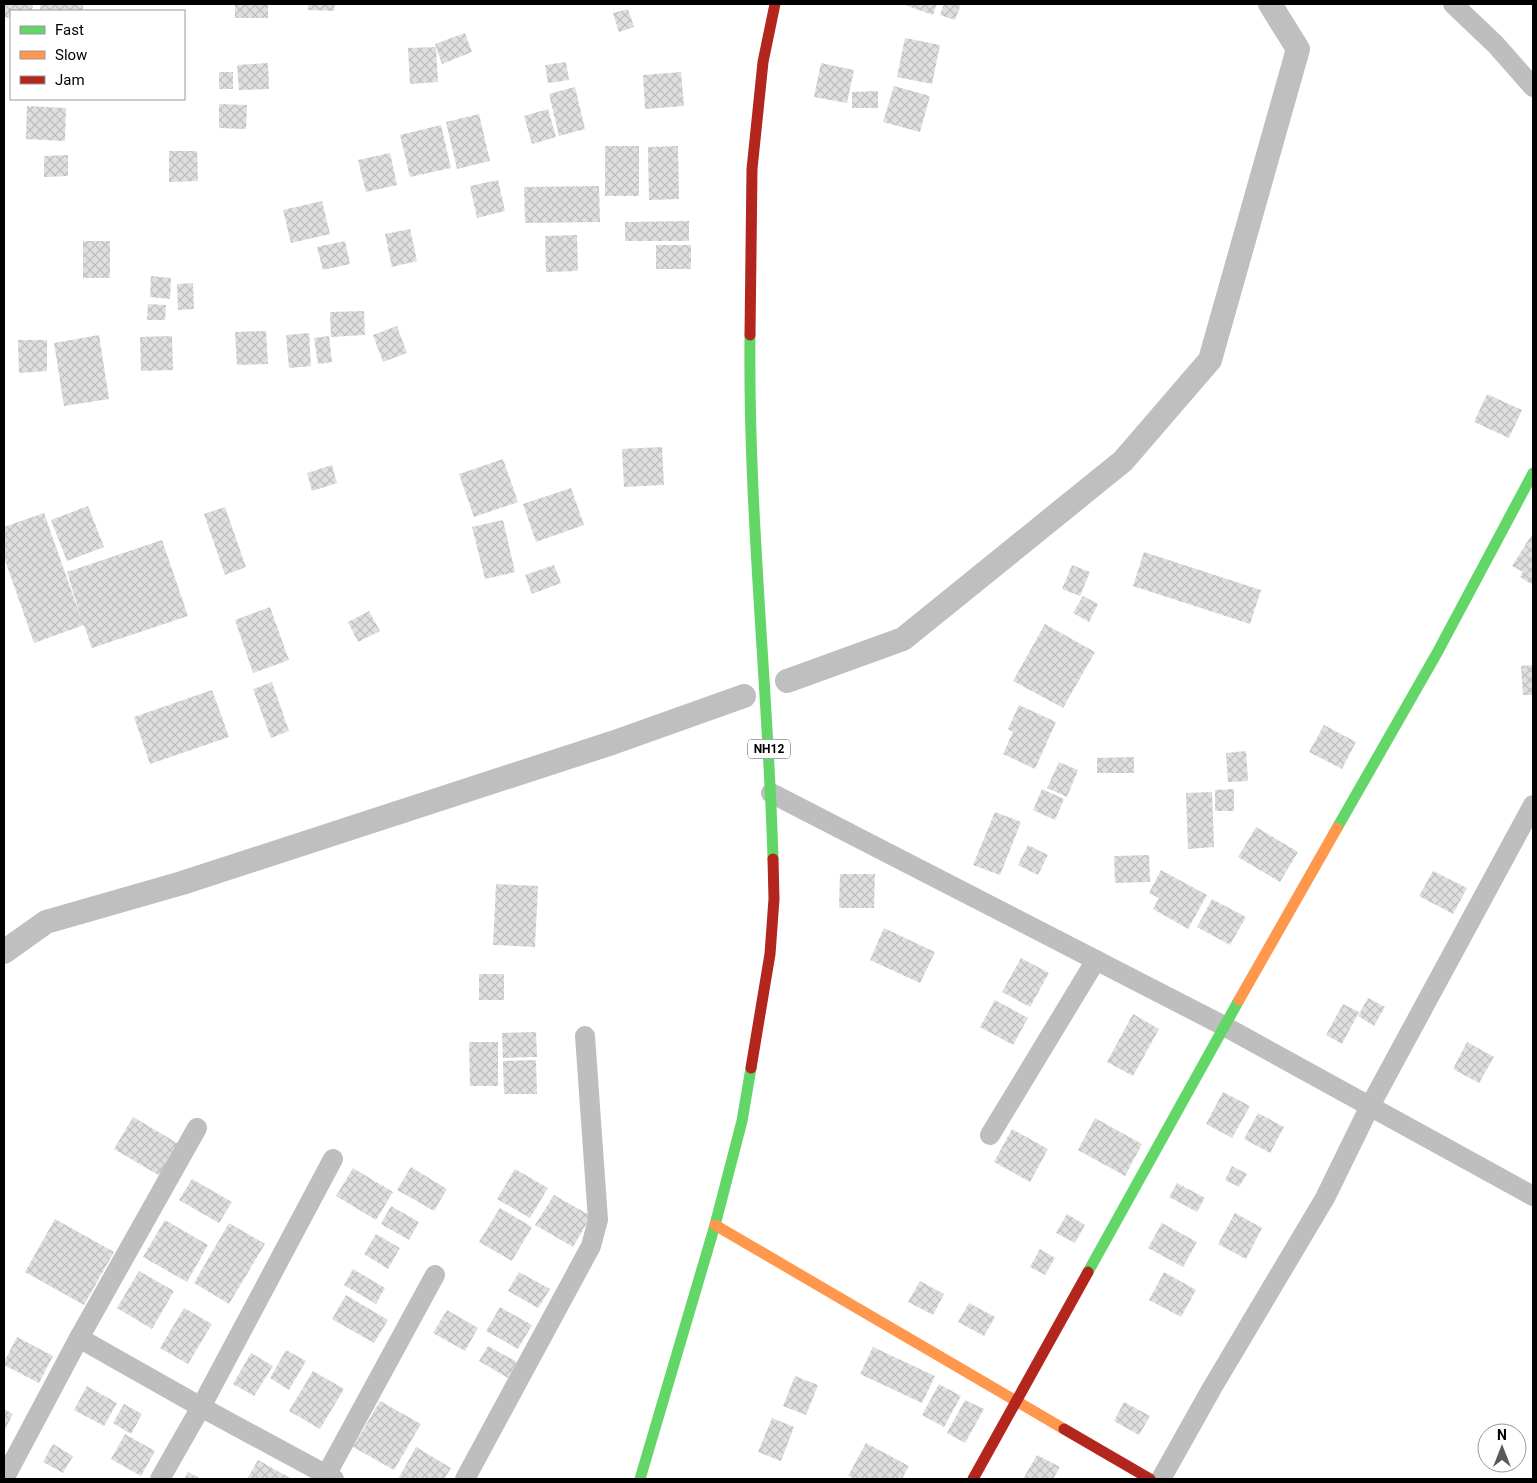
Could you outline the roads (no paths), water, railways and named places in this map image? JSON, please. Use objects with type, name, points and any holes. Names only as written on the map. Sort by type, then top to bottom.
[{"type":"main road","name":"NH12","points":[[640,1479],[715,1225],[742,1120],[770,954],[774,898],[772,793],[748,410],[752,169],[763,62],[775,4]]},
{"type":"main road","points":[[973,1479],[1224,1026],[1436,653],[1533,473]]},
{"type":"main road","points":[[715,1225],[1150,1479]]},
{"type":"street","points":[[1453,4],[1496,45],[1533,87]]},
{"type":"street","points":[[772,793],[1224,1026],[1533,1196]]},
{"type":"street","points":[[1162,1479],[1212,1388],[1325,1198],[1370,1106],[1533,805]]},
{"type":"street","points":[[990,1135],[1096,960]]},
{"type":"street","points":[[465,1479],[591,1246],[598,1220],[585,1036]]},
{"type":"street","points":[[4,1479],[79,1338],[197,1128]]},
{"type":"street","points":[[160,1479],[201,1407],[333,1158]]},
{"type":"street","points":[[79,1338],[328,1478],[435,1275]]},
{"type":"waterway","points":[[787,681],[903,639],[1123,461],[1210,360],[1298,49],[1270,4]]},
{"type":"waterway","points":[[4,952],[46,922],[182,883],[612,743],[744,696]]}]
